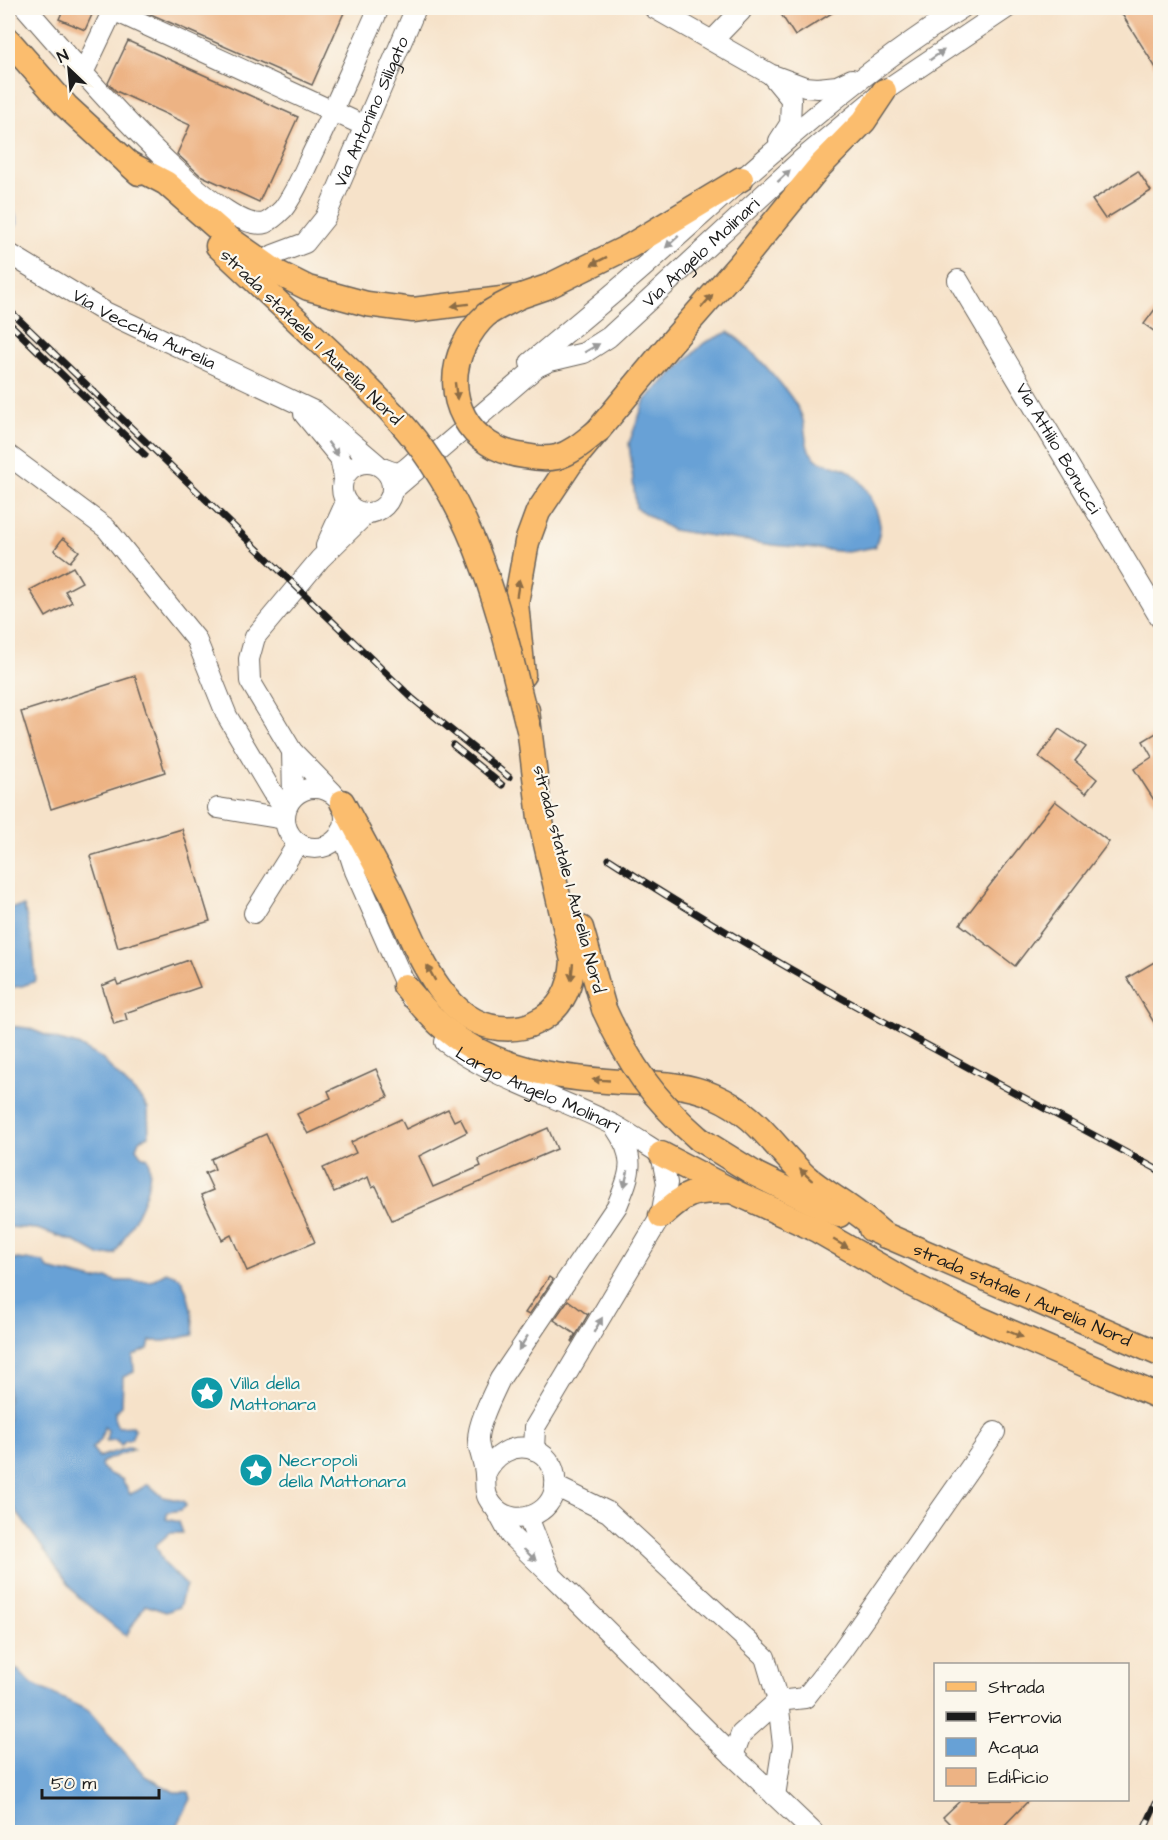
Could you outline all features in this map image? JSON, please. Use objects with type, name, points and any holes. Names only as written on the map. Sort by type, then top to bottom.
[{"type":"main road","name":"strada stataele 1 Aurelia Nord","points":[[8,40],[66,106],[351,371],[397,418],[422,448],[447,486],[466,523],[491,583],[531,740]]},
{"type":"main road","points":[[337,798],[390,892],[418,951],[445,995],[468,1018],[484,1025],[513,1029],[534,1023],[558,1005],[572,979],[573,961],[540,818],[531,740],[516,603],[527,542],[538,512],[570,464],[819,167],[864,121],[884,91]]},
{"type":"main road","points":[[128,163],[166,183],[231,240],[278,273],[308,288],[367,304],[413,310],[518,297]]},
{"type":"main road","points":[[600,429],[574,449],[557,457],[537,458],[516,455],[498,449],[481,439],[464,420],[457,399],[454,379],[457,359],[469,336],[486,315],[518,297],[547,287],[630,246],[741,179]]},
{"type":"main road","name":"strada statale 1 Aurelia Nord","points":[[531,740],[571,896],[604,1009],[619,1042],[638,1074],[658,1100],[699,1139],[757,1175],[885,1236],[1161,1354]]},
{"type":"main road","points":[[405,986],[424,1009],[446,1029],[475,1049],[502,1062],[532,1072],[578,1079],[678,1085],[712,1095],[738,1107],[759,1125],[805,1175],[858,1213],[885,1236]]},
{"type":"main road","points":[[661,1154],[732,1191],[817,1230],[909,1283],[980,1319],[1161,1397]]},
{"type":"main road","points":[[661,1216],[681,1198],[697,1191],[732,1191]]},
{"type":"street","points":[[26,8],[83,73],[174,169],[232,214],[255,224],[265,223],[274,218],[291,196],[333,111],[379,8]]},
{"type":"street","name":"Via Antonino Siligato","points":[[273,255],[305,243],[325,218],[416,8]]},
{"type":"street","points":[[654,8],[770,74],[805,87],[837,86],[869,72]]},
{"type":"street","points":[[713,40],[741,11],[739,8]]},
{"type":"street","name":"Via Angelo Molinari","points":[[381,467],[394,473],[401,473],[664,249],[807,121],[907,43],[962,8]]},
{"type":"street","name":"Via Angelo Molinari","points":[[393,490],[537,367],[550,361],[584,353],[609,338],[801,160],[884,91],[1007,8]]},
{"type":"street","points":[[83,73],[114,9],[365,126]]},
{"type":"street","points":[[770,74],[791,99],[790,124],[771,154]]},
{"type":"street","name":"Via Vecchia Aurelia","points":[[8,254],[105,312],[316,412],[381,467]]},
{"type":"street","name":"Via Attilio Bonucci","points":[[958,280],[1161,618]]},
{"type":"street","name":"Via Vecchia Aurelia","points":[[283,398],[301,411],[340,458],[344,477]]},
{"type":"street","points":[[8,455],[105,528],[196,639],[227,716],[272,792],[287,808]]},
{"type":"street","points":[[370,463],[381,467],[390,476],[393,490],[387,504],[374,512],[367,513],[352,508],[346,502],[343,494],[344,477],[355,466],[370,463]]},
{"type":"street","points":[[320,559],[346,502]]},
{"type":"street","points":[[292,751],[286,828],[298,843],[307,847],[327,846],[336,840],[342,831],[345,812],[337,798],[292,751],[250,681],[249,659],[255,637],[320,559],[367,513]]},
{"type":"street","points":[[218,808],[287,808],[308,788],[317,787],[337,798]]},
{"type":"street","points":[[342,831],[355,872],[405,986]]},
{"type":"street","points":[[254,913],[298,843]]},
{"type":"street","points":[[317,848],[355,872]]},
{"type":"street","name":"Largo Angelo Molinari","points":[[405,986],[419,1013],[438,1036],[468,1059],[498,1075],[613,1125],[661,1154]]},
{"type":"street","points":[[613,1125],[626,1144],[630,1160],[628,1178],[616,1206],[500,1379],[486,1410],[478,1439],[485,1475],[484,1487],[488,1499],[510,1535],[813,1833]]},
{"type":"street","points":[[534,1450],[535,1427],[661,1216],[668,1183],[661,1154]]},
{"type":"street","points":[[734,1756],[741,1734],[778,1701],[805,1698],[841,1652],[995,1432]]},
{"type":"street","points":[[485,1475],[490,1463],[498,1454],[522,1447],[544,1456],[555,1475],[553,1497],[538,1513],[517,1518],[496,1509]]},
{"type":"street","points":[[555,1486],[608,1512],[765,1657],[778,1701],[783,1745],[775,1796]]},
{"type":"street","points":[[528,1517],[551,1575]]},
{"type":"water","points":[[728,332],[757,357],[796,405],[803,418],[807,446],[813,456],[823,463],[846,469],[866,490],[874,504],[880,525],[875,547],[848,552],[773,545],[672,530],[636,508],[629,443],[645,400],[704,343]]},
{"type":"water","points":[[24,906],[33,946],[36,981],[8,988],[8,908]]},
{"type":"water","points":[[8,1026],[28,1028],[78,1045],[101,1058],[148,1109],[149,1136],[139,1140],[136,1148],[141,1155],[148,1158],[149,1182],[134,1221],[115,1254],[101,1256],[76,1242],[37,1229],[8,1227]]},
{"type":"water","points":[[8,1258],[44,1262],[48,1269],[95,1280],[107,1278],[116,1281],[151,1281],[166,1272],[180,1278],[188,1297],[193,1335],[165,1341],[150,1341],[148,1349],[133,1356],[134,1372],[123,1377],[122,1406],[115,1412],[115,1421],[118,1427],[132,1426],[135,1430],[131,1439],[124,1441],[121,1445],[116,1440],[106,1441],[108,1430],[104,1427],[101,1440],[92,1448],[99,1457],[130,1447],[134,1449],[102,1462],[101,1466],[109,1474],[122,1479],[130,1494],[148,1484],[163,1497],[184,1501],[186,1506],[181,1510],[168,1512],[166,1519],[179,1522],[183,1533],[170,1533],[156,1545],[164,1563],[186,1585],[179,1607],[166,1612],[145,1605],[126,1636],[78,1597],[8,1500]]},
{"type":"water","points":[[8,1664],[19,1671],[30,1683],[89,1711],[145,1776],[174,1792],[189,1792],[191,1799],[174,1832],[8,1832]]},
{"type":"building","points":[[64,8],[95,8],[85,30],[59,19]]},
{"type":"building","points":[[137,8],[346,8],[312,85]]},
{"type":"building","points":[[777,8],[840,8],[795,36]]},
{"type":"building","points":[[1118,8],[1161,8],[1161,76]]},
{"type":"building","points":[[128,41],[298,117],[259,202],[200,175],[177,154],[190,125],[116,91],[108,83]]},
{"type":"building","points":[[1138,171],[1151,191],[1105,219],[1092,200]]},
{"type":"building","points":[[1161,301],[1161,336],[1144,324]]},
{"type":"building","points":[[63,538],[79,551],[70,562],[54,550]]},
{"type":"building","points":[[73,567],[82,582],[65,591],[72,602],[46,617],[30,590]]},
{"type":"building","points":[[135,676],[165,772],[51,809],[21,712]]},
{"type":"building","points":[[1059,729],[1086,747],[1075,761],[1097,779],[1086,793],[1039,757]]},
{"type":"building","points":[[1161,730],[1161,811],[1134,769],[1152,757],[1143,741]]},
{"type":"building","points":[[1055,801],[1109,842],[1015,966],[960,924]]},
{"type":"building","points":[[182,829],[210,921],[118,948],[90,856]]},
{"type":"building","points":[[1161,958],[1161,1034],[1127,978]]},
{"type":"building","points":[[189,960],[200,987],[125,1013],[127,1020],[114,1024],[102,986],[116,980],[118,985]]},
{"type":"building","points":[[376,1069],[388,1097],[308,1134],[297,1114],[331,1098],[328,1091]]},
{"type":"building","points":[[448,1109],[454,1121],[460,1118],[467,1132],[419,1156],[433,1187],[481,1166],[478,1159],[548,1128],[557,1149],[392,1220],[376,1186],[372,1188],[368,1177],[334,1192],[323,1168],[356,1153],[351,1142],[401,1119],[406,1129]]},
{"type":"building","points":[[266,1134],[315,1242],[247,1271],[231,1235],[222,1240],[201,1195],[213,1190],[205,1173],[215,1169],[211,1159]]},
{"type":"building","points":[[549,1277],[553,1280],[529,1315],[525,1313]]},
{"type":"building","points":[[568,1300],[588,1315],[572,1342],[575,1334],[554,1320]]},
{"type":"building","points":[[960,1801],[1028,1801],[997,1833],[959,1833],[943,1817]]},
{"type":"waterway","points":[[8,197],[16,223],[8,233]]},
{"type":"railway","points":[[8,309],[413,699],[509,777]]},
{"type":"railway","points":[[8,322],[145,455]]},
{"type":"railway","points":[[453,745],[502,785]]},
{"type":"railway","points":[[609,859],[812,982],[1160,1171]]},
{"type":"railway","points":[[1143,1832],[1160,1795]]},
{"type":"place","name":"Villa della Mattonara","points":[[207,1393]]},
{"type":"place","name":"Necropoli della Mattonara","points":[[256,1470]]}]
